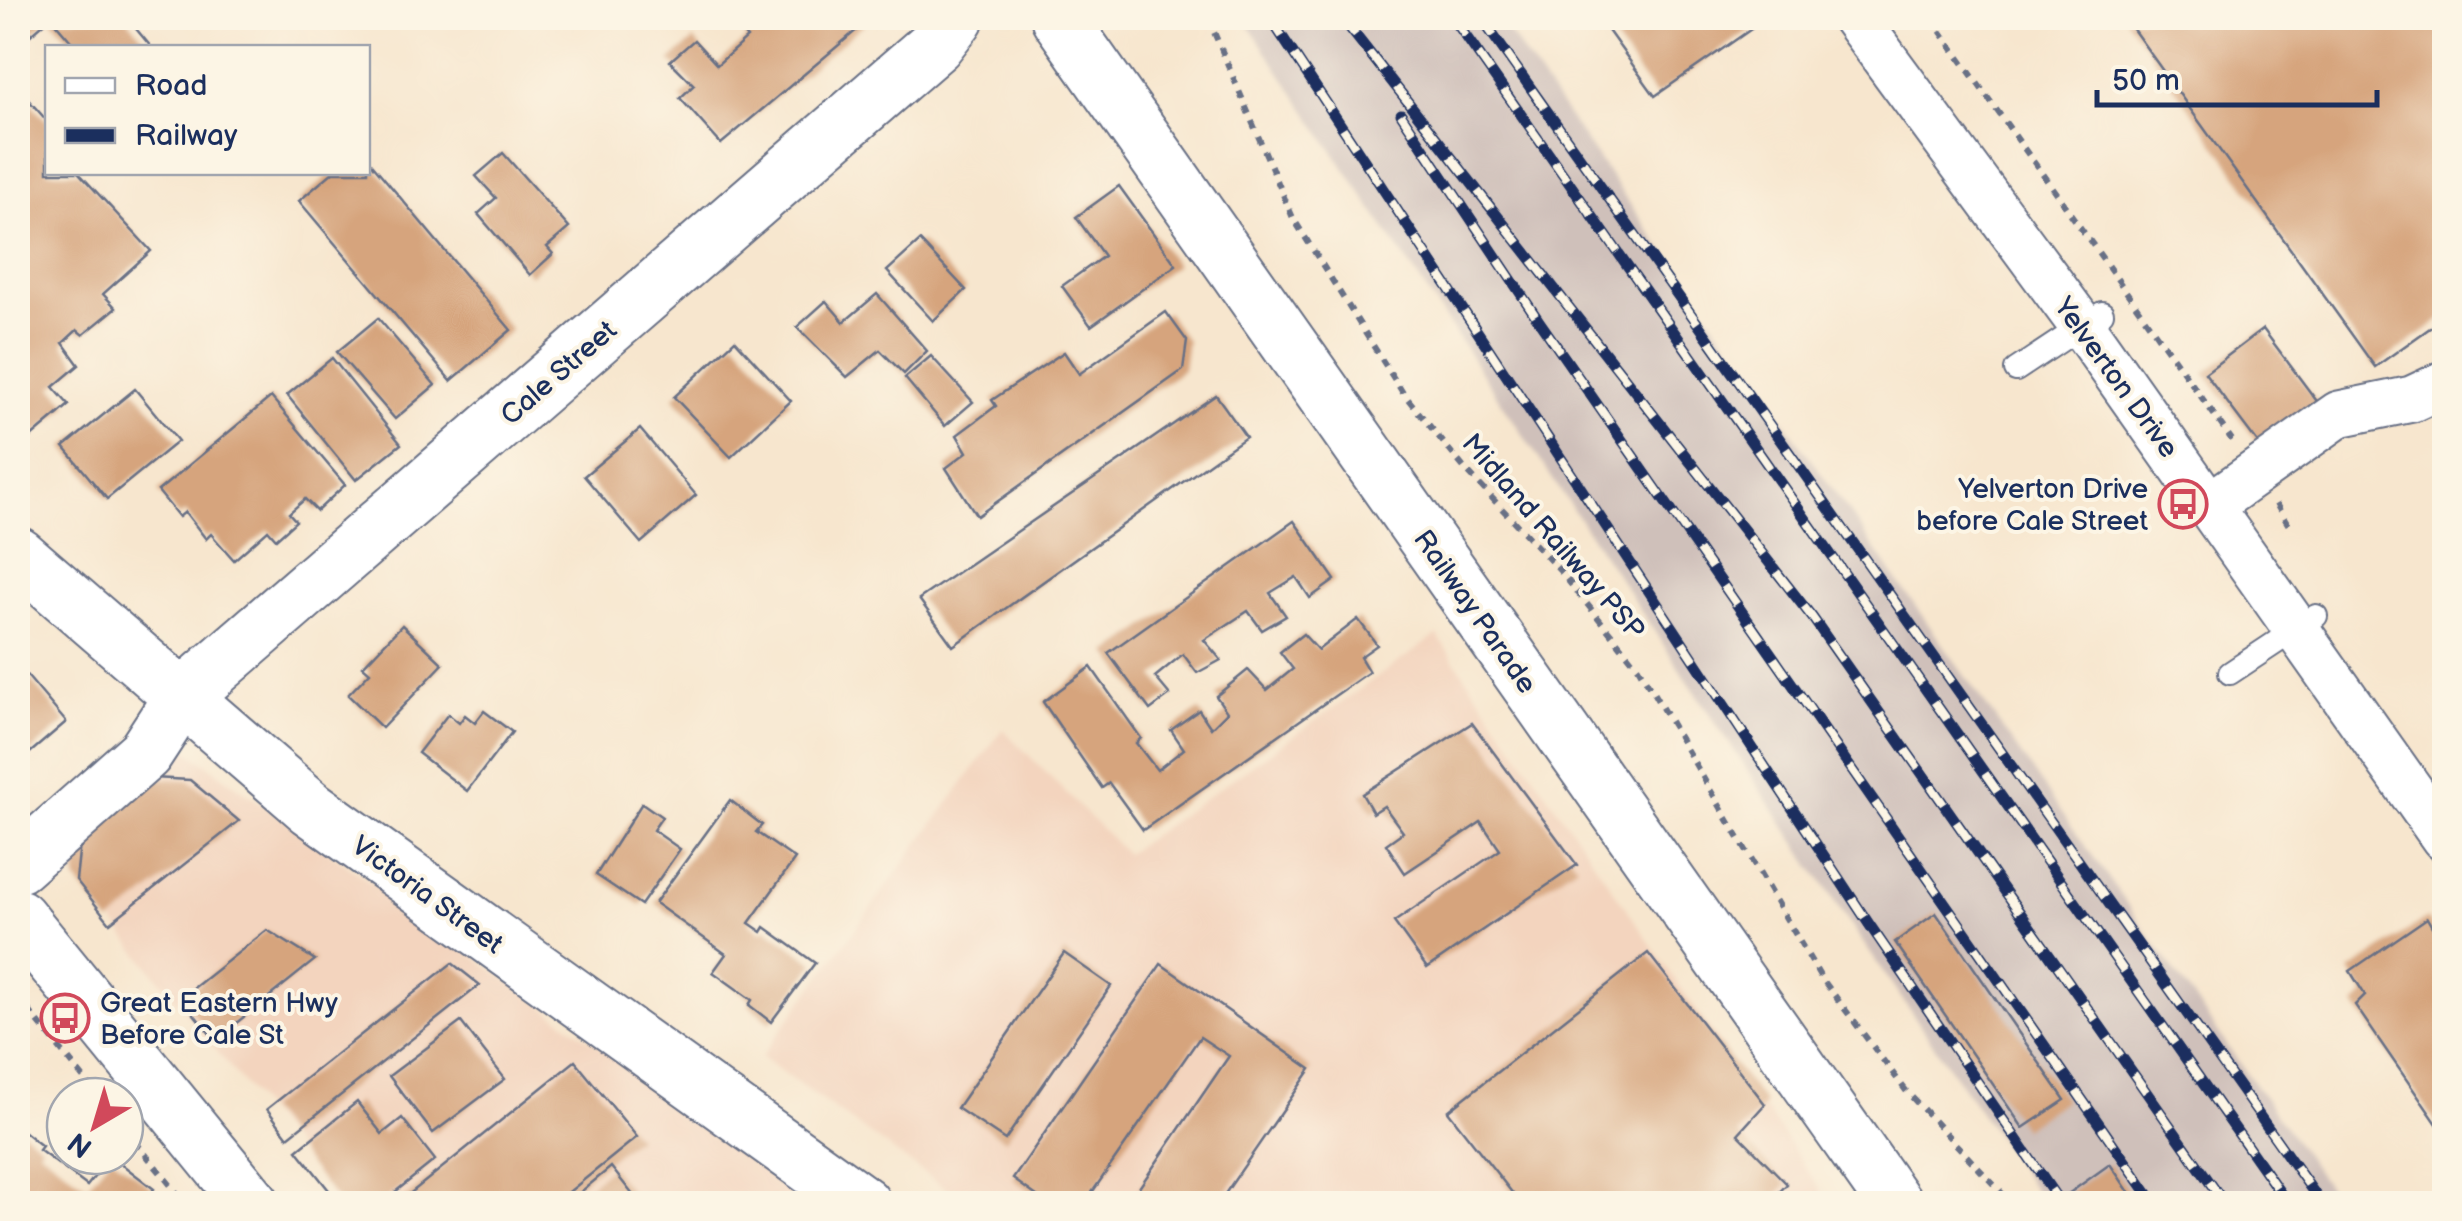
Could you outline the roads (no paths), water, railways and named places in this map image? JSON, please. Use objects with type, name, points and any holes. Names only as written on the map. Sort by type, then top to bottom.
[{"type":"main road","name":"Cale Street","points":[[18,865],[145,753],[182,698],[945,31],[983,18]]},
{"type":"main road","name":"Railway Parade","points":[[1059,18],[1891,1202]]},
{"type":"main road","name":"Victoria Street","points":[[18,556],[311,808],[863,1204]]},
{"type":"main road","name":"Cale Street","points":[[18,817],[134,719],[182,698]]},
{"type":"main road","points":[[18,917],[252,1204]]},
{"type":"street","name":"Yelverton Drive","points":[[1855,18],[2230,491],[2306,622],[2444,838]]},
{"type":"street","name":"Yelverton Drive","points":[[1891,18],[2092,320]]},
{"type":"street","points":[[2230,491],[2339,414],[2412,399],[2444,384]]},
{"type":"street","name":"Yelverton Drive","points":[[2306,622],[2444,784]]},
{"type":"lane","points":[[2016,370],[2092,320]]},
{"type":"lane","points":[[2230,673],[2306,622]]},
{"type":"railway","points":[[1270,18],[1869,924],[2061,1204]]},
{"type":"railway","points":[[1342,18],[1812,617],[2225,1204]]},
{"type":"railway","points":[[1453,18],[2288,1204]]},
{"type":"railway","points":[[1481,18],[2322,1204]]},
{"type":"railway","points":[[1401,114],[1539,321],[2155,1204]]},
{"type":"place","name":"Yelverton Drive before Cale Street","points":[[2183,504]]},
{"type":"place","name":"Great Eastern Hwy Before Cale St","points":[[65,1018]]}]
